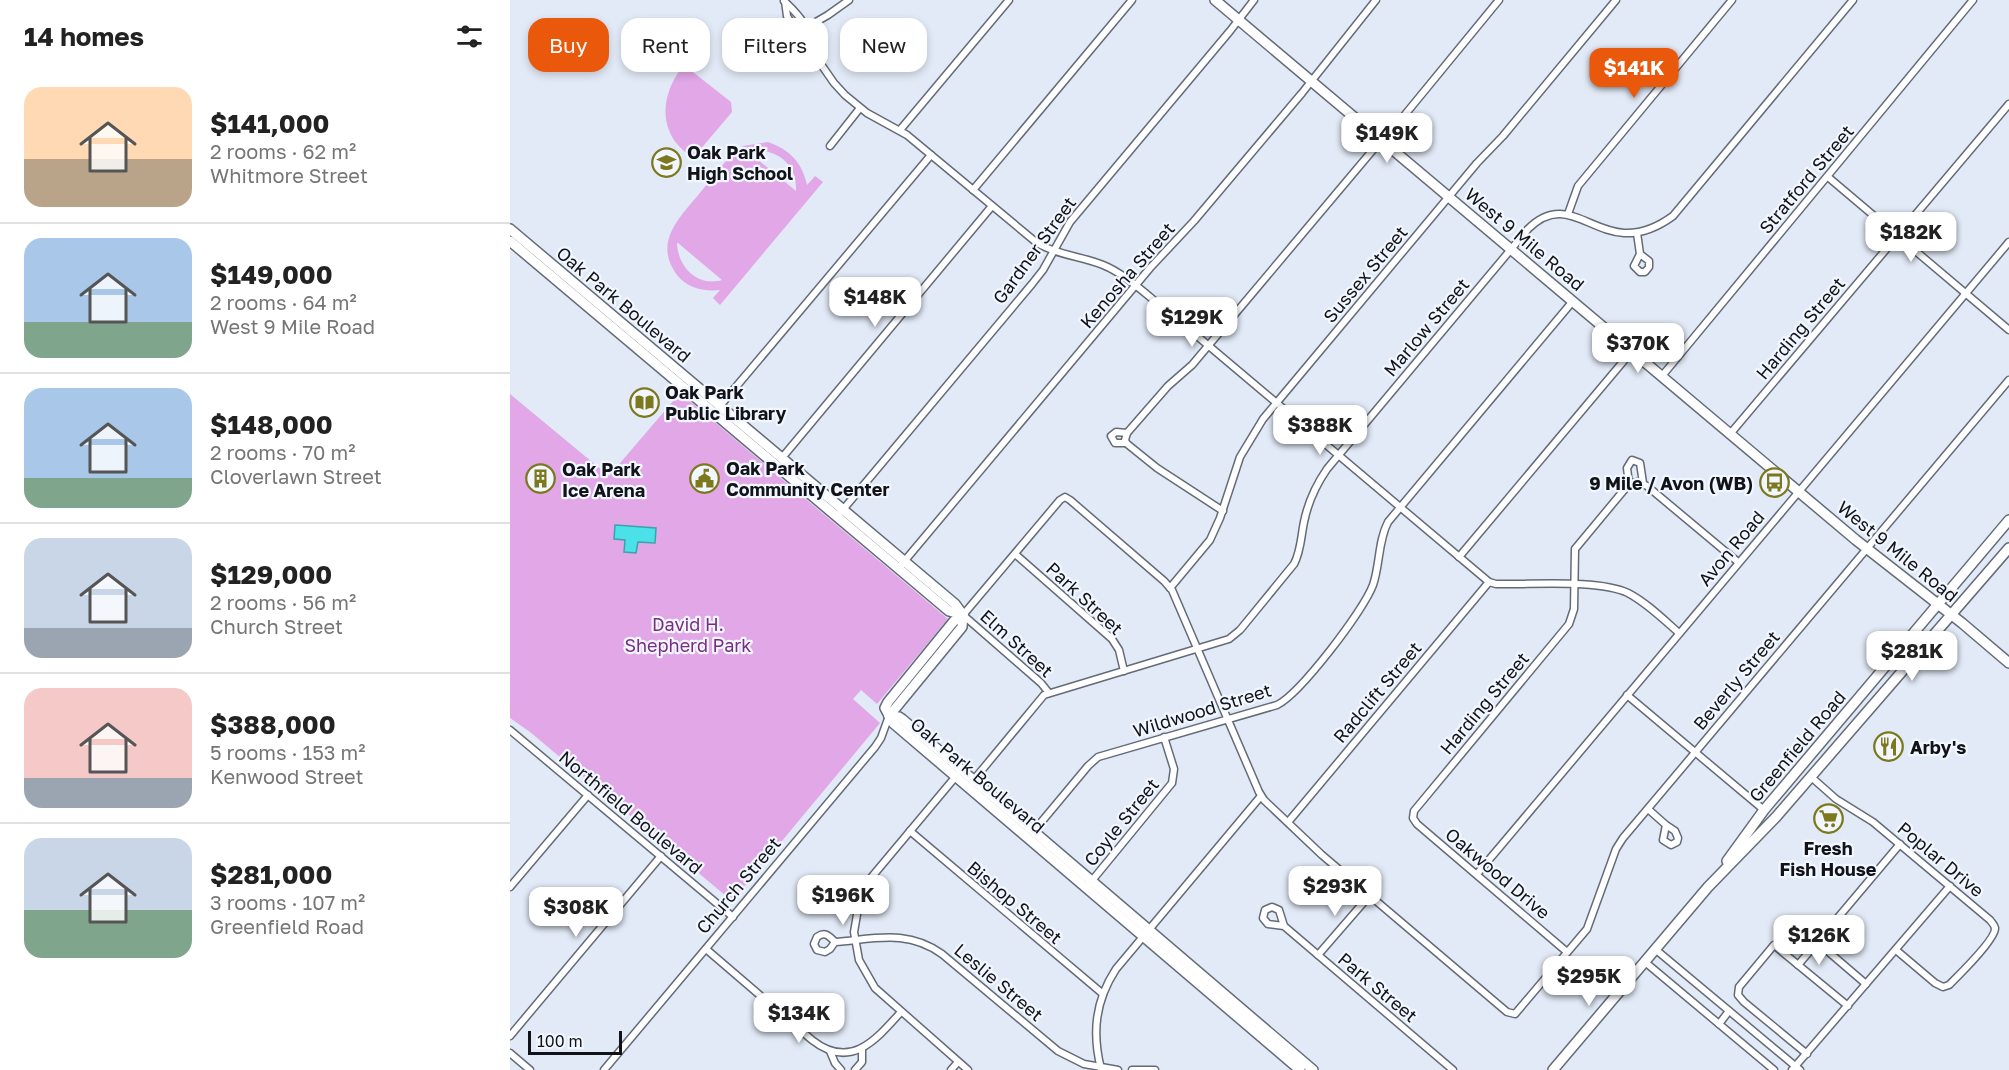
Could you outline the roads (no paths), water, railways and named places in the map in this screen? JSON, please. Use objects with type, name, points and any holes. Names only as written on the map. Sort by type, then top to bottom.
[{"type":"main road","name":"West 9 Mile Road","points":[[1215,0],[1866,548],[2009,663]]},
{"type":"main road","name":"Oak Park Boulevard","points":[[510,229],[717,410]]},
{"type":"main road","name":"Oak Park Boulevard","points":[[510,241],[717,410],[901,565],[955,604],[963,615]]},
{"type":"main road","name":"Greenfield Road","points":[[1708,887],[1764,810],[1936,604],[2005,530],[2009,520]]},
{"type":"main road","name":"Greenfield Road","points":[[1553,1070],[1708,887],[1776,817],[2009,548]]},
{"type":"main road","name":"Church Street","points":[[889,716],[885,708],[888,702],[913,678],[936,650],[954,621],[963,615]]},
{"type":"main road","points":[[1865,690],[1866,696],[1876,702]]},
{"type":"main road","name":"Oak Park Boulevard","points":[[889,716],[893,723],[959,773],[1230,1005],[1312,1070]]},
{"type":"main road","points":[[1836,724],[1843,729],[1846,737]]},
{"type":"main road","name":"Oak Park Boulevard","points":[[1230,1005],[1300,1070]]},
{"type":"street","points":[[823,18],[849,0]]},
{"type":"street","points":[[900,130],[1009,0]]},
{"type":"street","points":[[973,190],[1132,0]]},
{"type":"street","name":"Gardner Street","points":[[840,513],[1032,284],[1070,222],[1254,0]]},
{"type":"street","name":"Kenosha Street","points":[[901,565],[1168,247],[1194,221],[1376,0]]},
{"type":"street","points":[[1126,443],[1127,433],[1168,386],[1190,368],[1394,128],[1498,0]]},
{"type":"street","name":"Sussex Street","points":[[1170,588],[1210,540],[1223,511],[1240,457],[1259,426],[1448,197],[1503,136],[1616,0]]},
{"type":"street","points":[[1732,0],[1578,186],[1568,214],[1608,230],[1626,233],[1637,233],[1654,228],[1673,216],[1853,0]]},
{"type":"street","name":"Stratford Street","points":[[1662,376],[1973,0]]},
{"type":"street","points":[[784,1],[801,18]]},
{"type":"street","points":[[784,1],[788,18]]},
{"type":"street","points":[[827,72],[834,83],[860,108],[900,130],[1032,240],[1053,251],[1107,266],[1135,286],[1489,582],[1604,586],[1626,592],[1646,605],[1679,633]]},
{"type":"street","name":"Harding Street","points":[[1730,434],[2009,104]]},
{"type":"street","points":[[830,146],[860,108]]},
{"type":"street","points":[[717,410],[931,155]]},
{"type":"street","points":[[1828,177],[2009,330]]},
{"type":"street","points":[[778,461],[992,206]]},
{"type":"street","name":"Marlow Street","points":[[971,784],[1032,708],[1049,693],[1198,650],[1234,636],[1294,564],[1300,551],[1304,521],[1313,493],[1338,455],[1528,229],[1540,218],[1553,214],[1568,214]]},
{"type":"street","points":[[1637,233],[1640,254]]},
{"type":"street","name":"Avon Road","points":[[1477,874],[2009,242]]},
{"type":"street","name":"Wildwood Street","points":[[1031,835],[1095,759],[1277,705],[1286,700],[1362,609],[1378,569],[1384,531],[1388,522],[1572,301]]},
{"type":"street","points":[[1459,557],[1632,351]]},
{"type":"street","name":"Beverly Street","points":[[1370,895],[1507,1012],[1512,1015],[1518,1011],[1587,929],[1616,849],[2009,380]]},
{"type":"street","points":[[1127,433],[1116,432],[1111,436],[1115,443],[1126,443],[1156,468],[1223,511]]},
{"type":"street","name":"Harding Street","points":[[1412,816],[1416,808],[1567,628],[1573,616],[1576,546],[1629,484],[1626,468],[1632,460],[1640,463],[1643,483],[1738,562]]},
{"type":"street","points":[[1629,484],[1643,483]]},
{"type":"street","name":"Church Street","points":[[963,615],[1060,500],[1065,497],[1170,588]]},
{"type":"street","name":"Park Street","points":[[1014,554],[1112,639],[1119,650],[1124,671]]},
{"type":"street","name":"Radclift Street","points":[[1289,821],[1489,582]]},
{"type":"street","points":[[1170,588],[1261,796],[1322,855],[1370,895],[1318,955]]},
{"type":"street","name":"Elm Street","points":[[963,615],[1041,683],[1049,693]]},
{"type":"street","points":[[1627,695],[1764,810]]},
{"type":"street","name":"Church Street","points":[[604,1070],[875,747],[889,716]]},
{"type":"street","points":[[510,740],[513,732]]},
{"type":"street","name":"Northfield Boulevard","points":[[513,732],[733,917]]},
{"type":"street","name":"Coyle Street","points":[[1088,885],[1172,783],[1174,769],[1164,737]]},
{"type":"street","points":[[959,773],[870,879],[856,913],[855,940],[868,979],[880,995],[968,1070]]},
{"type":"street","name":"Poplar Drive","points":[[1810,776],[1836,799],[1867,817],[1900,844],[1993,923],[1995,930],[1990,939],[1949,985],[1943,987],[1935,984],[1896,950]]},
{"type":"street","points":[[510,887],[588,795]]},
{"type":"street","points":[[1101,1069],[1095,1032],[1099,1005],[1102,994],[1116,969],[1261,796]]},
{"type":"street","points":[[1648,810],[1666,825]]},
{"type":"street","name":"Oakwood Drive","points":[[1412,816],[1417,824],[1568,952]]},
{"type":"street","name":"Bishop Street","points":[[909,831],[1102,994]]},
{"type":"street","points":[[1798,964],[1900,844]]},
{"type":"street","points":[[510,1036],[661,856]]},
{"type":"street","points":[[1655,949],[1796,1069],[1950,886]]},
{"type":"street","name":"Park Street","points":[[1284,926],[1453,1070]]},
{"type":"street","name":"Leslie Street","points":[[835,942],[894,936],[928,945],[942,954],[1058,1051],[1101,1069],[1118,1070]]},
{"type":"street","points":[[1817,942],[1866,984]]},
{"type":"street","points":[[1807,1054],[1738,995],[1739,987],[1774,945],[1848,1006]]},
{"type":"street","points":[[706,949],[812,1040],[830,1051],[850,1052],[862,1048],[879,1037],[900,1012]]},
{"type":"street","points":[[1645,962],[1774,1070]]},
{"type":"street","points":[[1719,1024],[1730,1011]]},
{"type":"street","points":[[855,1070],[862,1062],[862,1048]]},
{"type":"street","points":[[830,1051],[841,1070]]},
{"type":"street","points":[[510,1053],[530,1070]]},
{"type":"street","points":[[951,1070],[958,1062]]},
{"type":"street","points":[[1132,1070],[1155,1070]]},
{"type":"water","points":[[615,525],[656,528],[655,543],[638,542],[636,553],[624,552],[625,540],[614,539]]},
{"type":"place","name":"Oak Park High School","points":[[666,162]]},
{"type":"place","name":"Oak Park Public Library","points":[[644,402]]},
{"type":"place","name":"Oak Park Community Center","points":[[705,478]]},
{"type":"place","name":"Oak Park Ice Arena","points":[[541,479]]},
{"type":"place","name":"9 Mile / Avon (WB)","points":[[1774,483]]},
{"type":"place","name":"Arby's","points":[[1889,747]]},
{"type":"place","name":"Fresh Fish House","points":[[1828,819]]},
{"type":"park label","name":"David H. Shepherd Park","points":[[688,634]]}]
